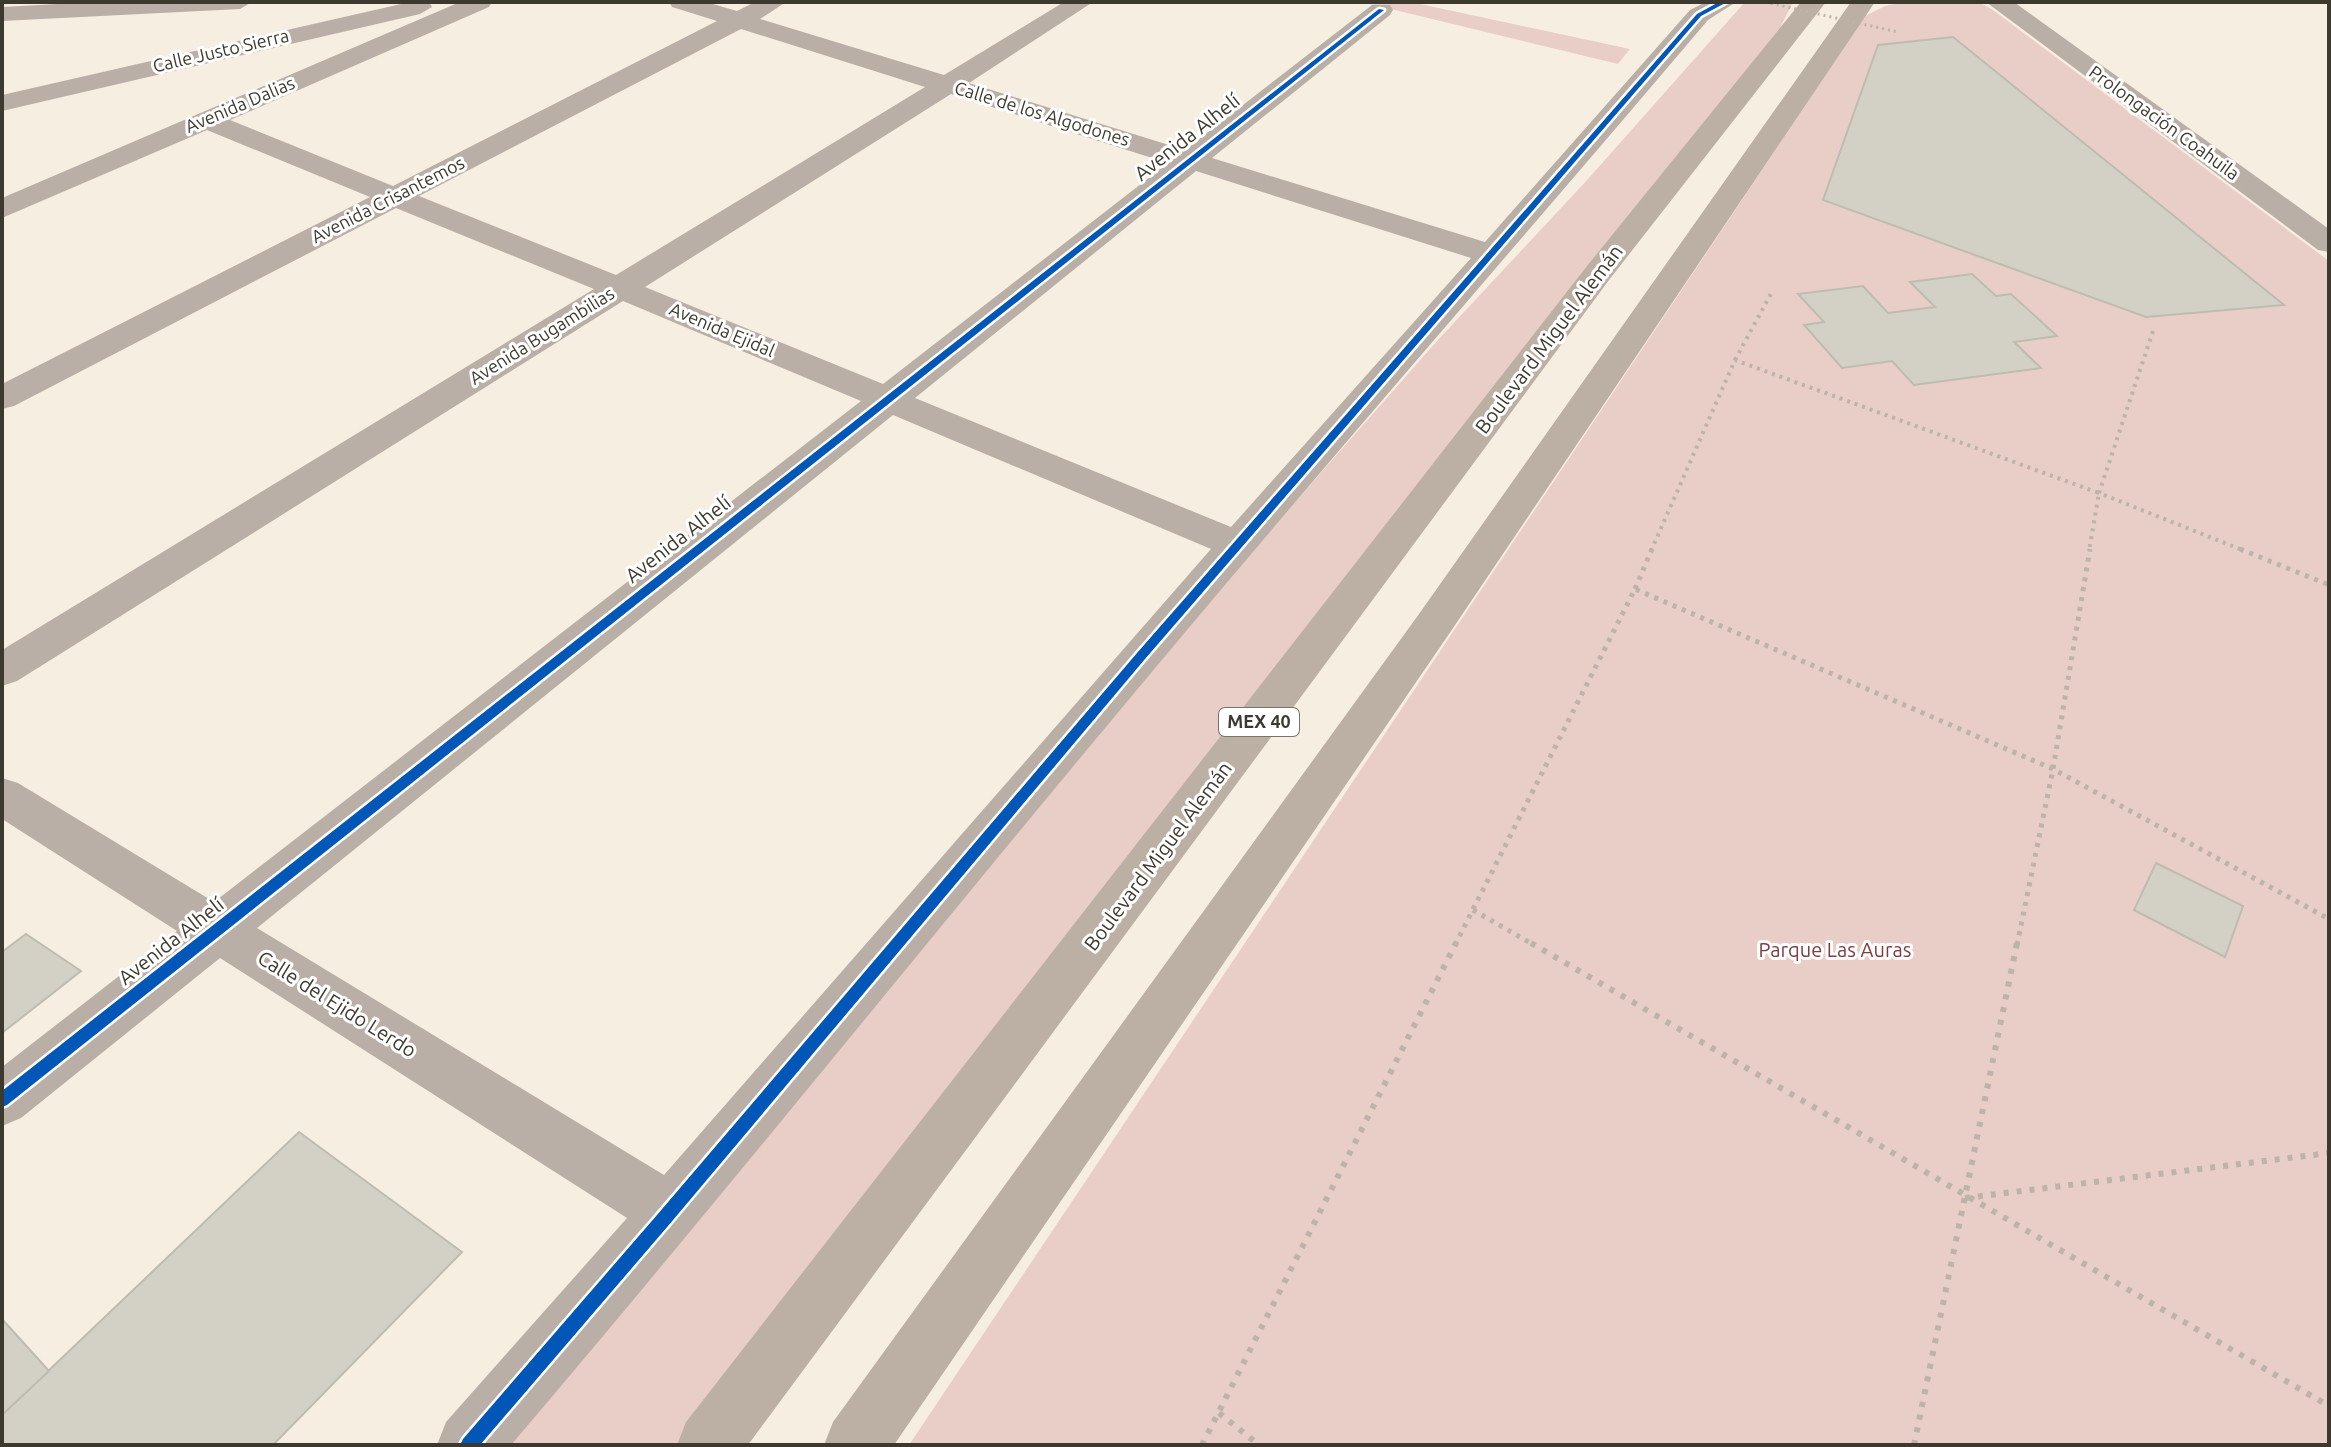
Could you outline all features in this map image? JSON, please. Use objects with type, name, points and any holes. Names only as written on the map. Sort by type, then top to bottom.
[{"type":"main road","name":"Boulevard Miguel Alemán","points":[[709,1445],[1598,273],[1814,2]]},
{"type":"main road","points":[[856,1445],[1425,637],[1863,2]]},
{"type":"street","points":[[2,14],[240,2]]},
{"type":"street","name":"Calle Justo Sierra","points":[[2,103],[273,38],[442,2]]},
{"type":"street","name":"Avenida Dalias","points":[[2,209],[480,2]]},
{"type":"street","name":"Calle de los Algodones","points":[[681,2],[1494,255]]},
{"type":"street","name":"Avenida Crisantemos","points":[[2,398],[774,2]]},
{"type":"street","name":"Avenida Bugambilias","points":[[2,670],[1081,2]]},
{"type":"street","name":"Prolongación Coahuila","points":[[1998,2],[2329,243]]},
{"type":"street","points":[[469,1445],[672,1213],[1237,545],[1494,255],[1707,6]]},
{"type":"street","name":"Avenida Alhelí","points":[[2,1100],[1381,10]]},
{"type":"street","points":[[273,38],[291,14]]},
{"type":"street","name":"Avenida Ejidal","points":[[205,120],[620,288],[1237,545]]},
{"type":"street","name":"Calle del Ejido Lerdo","points":[[2,796],[672,1213]]},
{"type":"path","points":[[1765,2],[1898,32]]},
{"type":"path","points":[[1202,1445],[1635,589],[1735,360],[1773,290]]},
{"type":"path","points":[[1914,1445],[2053,769],[2099,493],[2153,331]]},
{"type":"path","points":[[1735,360],[2099,493],[2329,585]]},
{"type":"path","points":[[1635,589],[2053,769],[2329,919]]},
{"type":"path","points":[[1473,910],[1964,1198],[2329,1406]]},
{"type":"path","points":[[1964,1198],[2329,1153]]},
{"type":"path","points":[[1219,1413],[1259,1445]]},
{"type":"green space","points":[[1362,2],[1411,2],[1630,49],[1618,64]]},
{"type":"green space","points":[[1745,2],[1793,2],[1771,46],[692,1445],[477,1445],[1252,551],[1437,341],[1588,179]]},
{"type":"green space","name":"Parque Las Auras","points":[[1906,2],[1979,2],[1993,10],[2329,261],[2329,1445],[909,1445],[1865,16],[1885,6]]},
{"type":"building","points":[[1953,37],[2284,305],[2146,317],[1823,200],[1878,45]]},
{"type":"building","points":[[1972,274],[1996,296],[2011,294],[2057,336],[2014,342],[2041,368],[1914,385],[1892,361],[1842,368],[1804,325],[1824,322],[1798,294],[1863,286],[1888,313],[1935,307],[1910,282]]},
{"type":"building","points":[[2156,863],[2243,906],[2225,957],[2134,910]]},
{"type":"building","points":[[26,934],[81,971],[2,1033],[2,952]]},
{"type":"building","points":[[299,1132],[462,1252],[273,1445],[2,1445],[2,1415]]},
{"type":"building","points":[[2,1319],[49,1371],[2,1415]]},
{"type":"cycle path","points":[[469,1445],[1238,544],[1699,15],[1724,2]]},
{"type":"cycle path","points":[[2,1100],[1381,10]]}]
